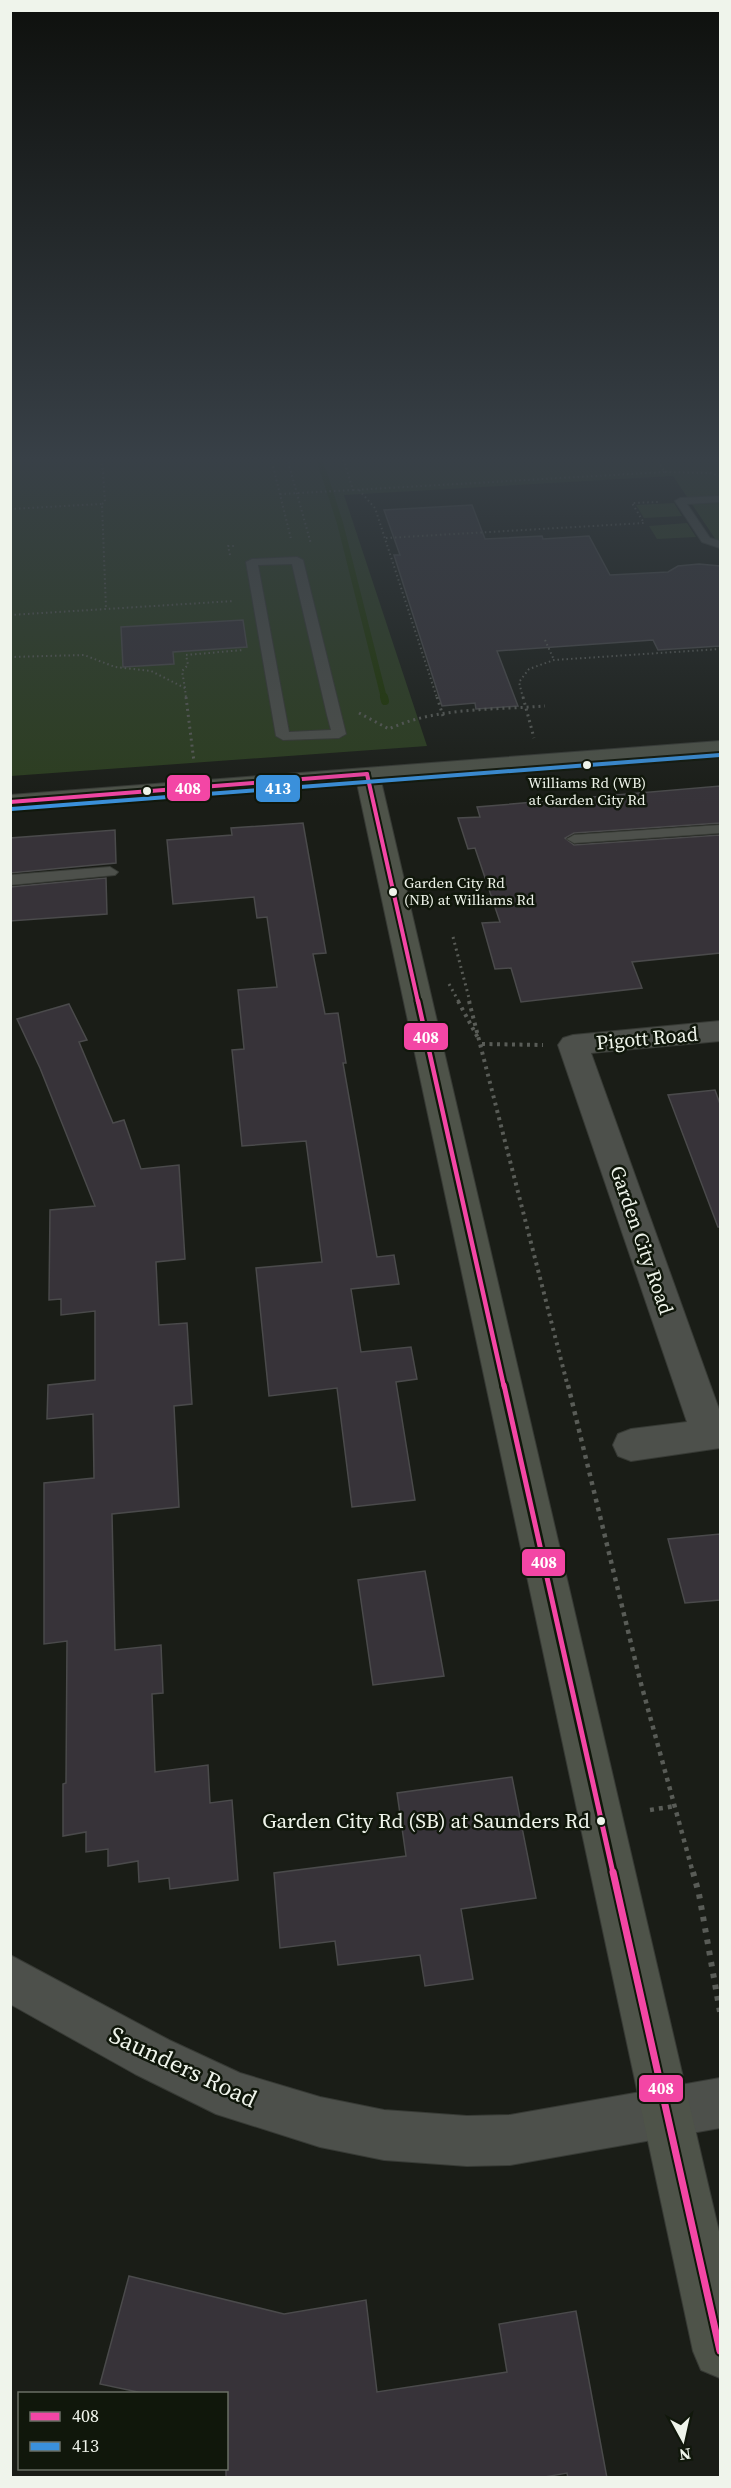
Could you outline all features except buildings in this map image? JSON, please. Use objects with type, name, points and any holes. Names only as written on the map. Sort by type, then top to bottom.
[{"type":"street","points":[[10,802],[720,748]]},
{"type":"street","points":[[367,774],[720,2351]]},
{"type":"street","name":"Pigott Road","points":[[573,1045],[720,1031]]},
{"type":"street","name":"Garden City Road","points":[[573,1045],[715,1434]]},
{"type":"street","points":[[631,1445],[715,1434]]},
{"type":"street","name":"Saunders Road","points":[[10,1978],[152,2057],[234,2096],[331,2124],[384,2135],[467,2141],[510,2140],[720,2103]]},
{"type":"lane","points":[[254,574],[283,736],[339,734],[300,574]]},
{"type":"lane","points":[[574,839],[720,829]]},
{"type":"lane","points":[[10,880],[110,872]]},
{"type":"path","points":[[105,574],[106,609]]},
{"type":"path","points":[[397,574],[442,716]]},
{"type":"path","points":[[10,615],[258,599]]},
{"type":"path","points":[[545,640],[555,660]]},
{"type":"path","points":[[536,745],[519,682],[530,669],[555,660],[720,649]]},
{"type":"path","points":[[10,657],[84,655],[115,667],[151,671],[185,688],[194,769]]},
{"type":"path","points":[[356,708],[358,712],[389,729],[398,723],[442,716],[545,706]]},
{"type":"path","points":[[453,937],[482,1044],[640,1680],[699,1894],[720,2012]]},
{"type":"path","points":[[482,1044],[573,1045]]},
{"type":"path","points":[[651,1810],[675,1806]]},
{"type":"green space","points":[[11,574],[370,574],[427,746],[11,776]]},
{"type":"waterway","points":[[353,574],[384,698]]},
{"type":"waterway","points":[[384,697],[385,701]]},
{"type":"transit line","name":"413","points":[[11,809],[720,755]]},
{"type":"transit line","name":"408","points":[[367,774],[720,2351]]},
{"type":"transit line","name":"408","points":[[10,802],[367,774]]},
{"type":"place","name":"Williams Rd (WB) at Garden City Rd","points":[[587,765]]},
{"type":"place","name":"Garden City Rd (NB) at Williams Rd","points":[[393,892]]},
{"type":"place","name":"Garden City Rd (SB) at Saunders Rd","points":[[601,1821]]}]
